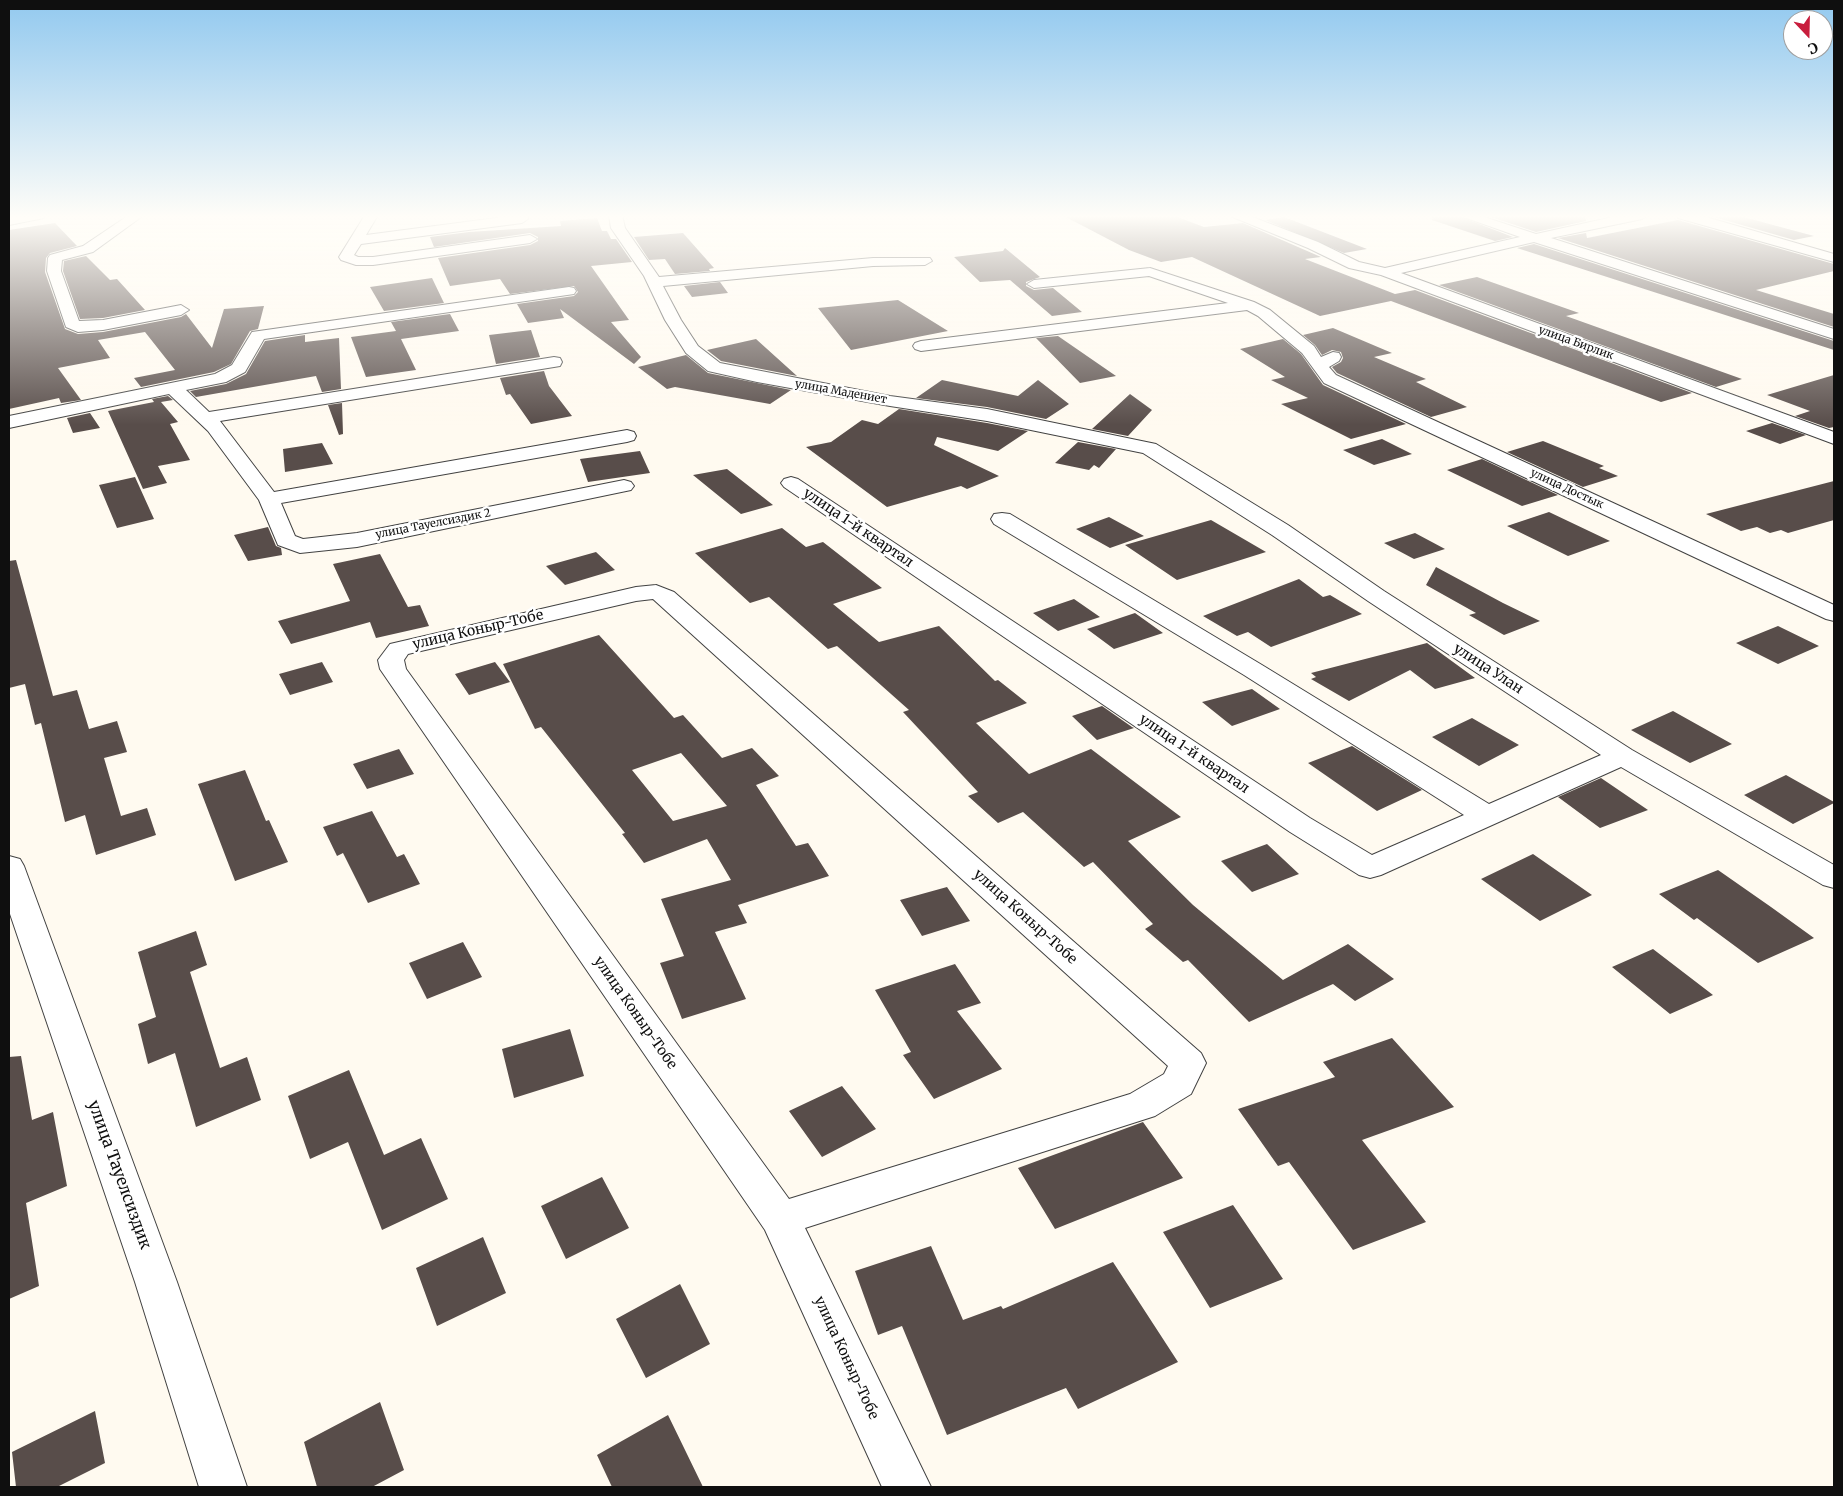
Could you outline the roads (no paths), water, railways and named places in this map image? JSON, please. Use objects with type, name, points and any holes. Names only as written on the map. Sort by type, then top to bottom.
[{"type":"street","points":[[59,285],[72,324],[78,327],[103,325],[181,310]]},
{"type":"street","name":"улица Мадениет","points":[[655,285],[673,320],[692,349],[714,367],[757,377],[987,415],[1149,448]]},
{"type":"street","name":"улица Достык","points":[[1188,285],[1249,305],[1264,312],[1308,350],[1326,362],[1330,379],[1834,614]]},
{"type":"street","name":"улица Бирлик","points":[[1421,285],[1834,438]]},
{"type":"street","points":[[1680,285],[1834,334]]},
{"type":"street","points":[[9,422],[220,378],[239,368],[258,335],[569,291]]},
{"type":"street","points":[[920,346],[1062,329],[1080,324],[1249,305]]},
{"type":"street","points":[[205,418],[554,362]]},
{"type":"street","name":"улица Тауелсиздик 2","points":[[173,388],[215,428],[269,499],[286,540],[300,546],[357,540],[624,486]]},
{"type":"street","points":[[269,499],[627,436]]},
{"type":"street","name":"улица Улан","points":[[1149,448],[1271,525],[1376,596],[1622,756],[1834,878]]},
{"type":"street","name":"улица 1-й квартал","points":[[791,483],[1300,825],[1370,868],[1622,756]]},
{"type":"street","points":[[1002,519],[1253,670],[1487,816]]},
{"type":"street","name":"улица Коныр-Тобе","points":[[780,1219],[1142,1106],[1178,1084],[1188,1062],[666,597],[656,592],[636,594],[399,649],[391,660],[393,669],[780,1219],[907,1487]]},
{"type":"street","name":"улица Тауелсиздик","points":[[9,866],[156,1282],[223,1487]]}]
